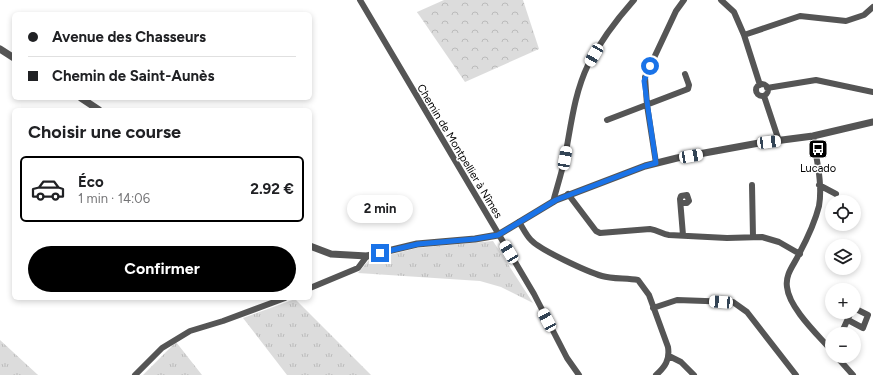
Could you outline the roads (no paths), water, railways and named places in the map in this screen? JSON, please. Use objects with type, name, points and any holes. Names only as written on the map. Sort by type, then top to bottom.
[{"type":"street","name":"Chemin de Montpellier à Nîmes","points":[[360,0],[534,294],[567,358],[579,375]]},
{"type":"street","points":[[553,202],[565,158],[571,120],[582,79],[588,65],[600,45],[634,0]]},
{"type":"street","points":[[656,163],[647,105],[645,77],[676,11],[684,0]]},
{"type":"street","points":[[721,0],[734,12],[744,35],[760,85]]},
{"type":"street","points":[[744,35],[800,16],[846,20],[864,15],[873,7]]},
{"type":"street","points":[[0,49],[12,57]]},
{"type":"street","points":[[607,120],[688,89],[689,84],[685,74]]},
{"type":"street","points":[[760,85],[765,85],[767,88],[816,80],[873,92]]},
{"type":"street","points":[[760,85],[757,87],[757,92],[761,96],[764,96],[779,141]]},
{"type":"street","points":[[764,96],[768,91],[767,88]]},
{"type":"street","points":[[84,100],[96,108]]},
{"type":"street","points":[[312,247],[331,254],[367,256],[418,244],[475,239],[498,235],[568,194],[645,166],[746,146],[812,136],[873,122]]},
{"type":"street","points":[[812,136],[819,185],[818,206],[811,230],[800,254],[788,272],[787,287],[791,302],[825,343]]},
{"type":"street","points":[[752,185],[753,237]]},
{"type":"street","points":[[819,185],[836,194]]},
{"type":"street","points":[[568,194],[596,231],[603,233],[650,229],[658,230],[666,234],[727,238],[762,237],[779,242],[800,254]]},
{"type":"street","points":[[681,202],[683,235]]},
{"type":"street","points":[[519,222],[532,241],[582,269],[603,277],[638,280],[648,295],[668,347],[669,356],[665,367],[656,375]]},
{"type":"street","points":[[312,287],[358,268],[367,256]]},
{"type":"street","points":[[135,375],[162,348],[190,331],[223,321],[280,300]]},
{"type":"street","points":[[653,308],[677,300],[733,302],[747,312],[796,375]]},
{"type":"street","points":[[844,327],[848,320],[862,328],[868,315],[861,312]]},
{"type":"street","points":[[669,356],[682,362],[694,375]]},
{"type":"street","points":[[842,363],[853,375]]},
{"type":"place","name":"Lucado","points":[[818,149]]}]
